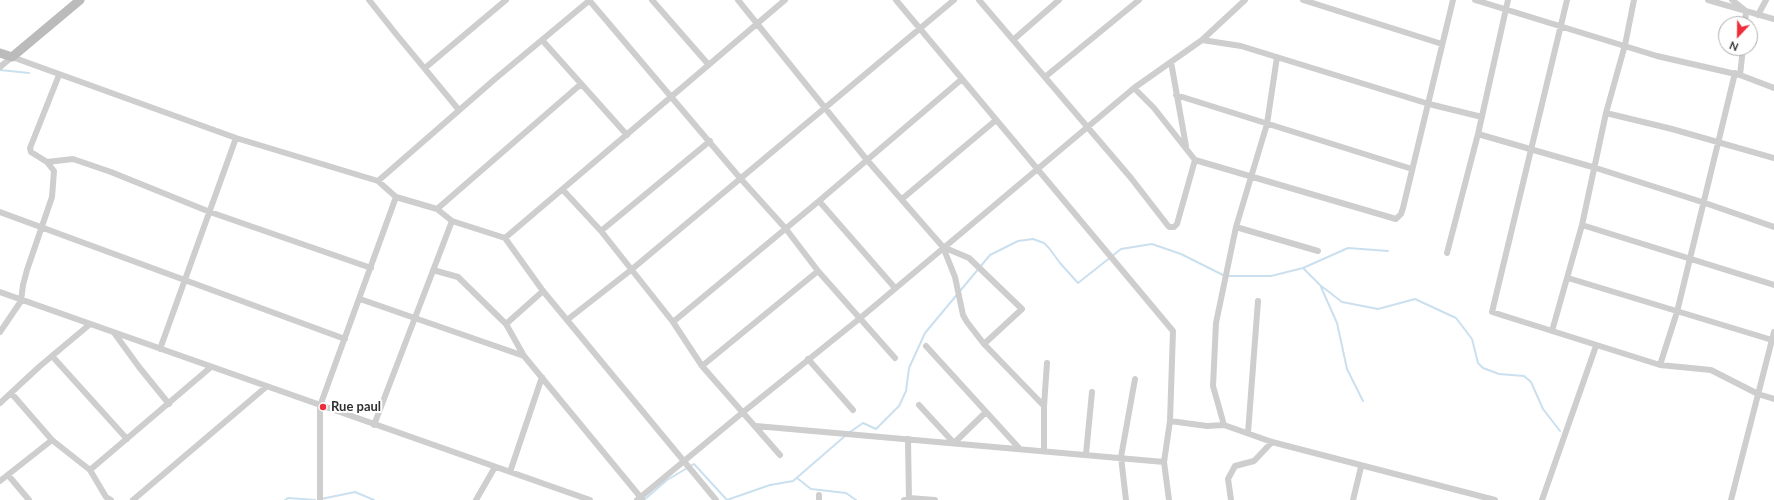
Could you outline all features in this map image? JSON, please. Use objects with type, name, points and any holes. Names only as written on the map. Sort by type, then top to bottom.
[{"type":"street","points":[[0,67],[80,0]]},
{"type":"street","points":[[369,0],[460,110]]},
{"type":"street","points":[[425,68],[506,0]]},
{"type":"street","points":[[378,181],[590,0],[740,178],[786,229],[818,271],[895,358]]},
{"type":"street","points":[[652,0],[708,64]]},
{"type":"street","points":[[738,0],[867,160],[943,247],[955,277],[963,315],[984,344],[1044,406]]},
{"type":"street","points":[[505,238],[785,0]]},
{"type":"street","points":[[896,0],[1173,331],[1170,421],[1164,462],[1169,500]]},
{"type":"street","points":[[567,320],[631,270],[954,0]]},
{"type":"street","points":[[979,0],[1132,178],[1169,227],[1174,227],[1177,224],[1195,160]]},
{"type":"street","points":[[1013,40],[1059,0]]},
{"type":"street","points":[[1045,77],[1139,0]]},
{"type":"street","points":[[433,270],[458,277],[506,324],[524,356],[640,499],[683,461],[859,319],[1134,88],[1202,40],[1245,0]]},
{"type":"street","points":[[1303,0],[1442,44]]},
{"type":"street","points":[[1134,88],[1154,108],[1195,160],[1252,178],[1396,219],[1401,214],[1403,208],[1453,0]]},
{"type":"street","points":[[1475,0],[1657,56],[1738,74],[1774,88]]},
{"type":"street","points":[[1447,253],[1478,134],[1508,0]]},
{"type":"street","points":[[1567,0],[1492,312],[1552,330],[1596,346],[1660,366],[1711,370],[1758,394],[1774,398]]},
{"type":"street","points":[[1552,330],[1582,225],[1596,168],[1606,113],[1625,45],[1634,0]]},
{"type":"street","points":[[1708,0],[1774,19]]},
{"type":"street","points":[[1732,0],[1746,11]]},
{"type":"street","points":[[1758,15],[1766,0]]},
{"type":"street","points":[[1746,11],[1746,16]]},
{"type":"street","points":[[542,40],[627,135]]},
{"type":"street","points":[[1202,40],[1241,46],[1429,104],[1482,117]]},
{"type":"street","points":[[0,53],[236,138],[378,181],[396,197],[437,209],[452,221],[505,238],[543,291],[716,500]]},
{"type":"street","points":[[1660,366],[1677,312],[1689,258],[1741,56]]},
{"type":"street","points":[[1224,425],[1213,386],[1216,323],[1236,227],[1267,124],[1277,57]]},
{"type":"street","points":[[1171,62],[1187,148]]},
{"type":"street","points":[[0,332],[21,301],[23,285],[40,227],[52,197],[54,171],[47,162],[31,152],[30,148],[60,75]]},
{"type":"street","points":[[673,322],[786,229],[962,80]]},
{"type":"street","points":[[437,209],[581,84]]},
{"type":"street","points":[[1176,95],[1412,170]]},
{"type":"street","points":[[1606,113],[1719,142],[1774,158]]},
{"type":"street","points":[[902,199],[996,120]]},
{"type":"street","points":[[1478,134],[1596,168],[1774,227]]},
{"type":"street","points":[[160,350],[236,138]]},
{"type":"street","points":[[601,231],[710,141]]},
{"type":"street","points":[[47,162],[73,159],[111,172],[210,212],[371,268]]},
{"type":"street","points":[[563,190],[601,231],[673,322],[702,366],[780,455]]},
{"type":"street","points":[[320,500],[320,406],[396,197]]},
{"type":"street","points":[[819,201],[895,288]]},
{"type":"street","points":[[0,212],[345,339]]},
{"type":"street","points":[[374,425],[452,221]]},
{"type":"street","points":[[1582,225],[1774,284]]},
{"type":"street","points":[[1236,227],[1318,251]]},
{"type":"street","points":[[943,247],[969,258],[1022,309],[984,344]]},
{"type":"street","points":[[702,366],[818,271]]},
{"type":"street","points":[[1568,278],[1772,340]]},
{"type":"street","points":[[506,324],[543,291]]},
{"type":"street","points":[[0,292],[89,325],[590,500]]},
{"type":"street","points":[[360,299],[524,356]]},
{"type":"street","points":[[1248,433],[1258,301]]},
{"type":"street","points":[[0,403],[89,325]]},
{"type":"street","points":[[1731,500],[1774,332]]},
{"type":"street","points":[[115,334],[139,368],[169,404]]},
{"type":"street","points":[[926,346],[1019,448]]},
{"type":"street","points":[[1542,500],[1596,346]]},
{"type":"street","points":[[52,356],[127,439]]},
{"type":"street","points":[[808,360],[854,410]]},
{"type":"street","points":[[1044,451],[1044,406],[1047,363]]},
{"type":"street","points":[[90,470],[211,367]]},
{"type":"street","points":[[510,472],[542,377]]},
{"type":"street","points":[[1126,500],[1121,457],[1134,379]]},
{"type":"street","points":[[133,500],[266,387]]},
{"type":"street","points":[[1086,454],[1092,392]]},
{"type":"street","points":[[12,394],[52,440],[90,470],[106,497],[111,500]]},
{"type":"street","points":[[919,405],[954,443]]},
{"type":"street","points":[[954,443],[986,412]]},
{"type":"street","points":[[1170,421],[1207,426],[1224,425],[1272,442],[1361,467],[1485,499],[1496,500]]},
{"type":"street","points":[[756,426],[1121,457],[1164,462]]},
{"type":"street","points":[[908,439],[907,499],[935,500]]},
{"type":"street","points":[[0,482],[52,440]]},
{"type":"street","points":[[1231,500],[1228,479],[1235,466],[1254,461],[1272,442]]},
{"type":"street","points":[[476,500],[495,467]]},
{"type":"street","points":[[1353,500],[1361,467]]},
{"type":"street","points":[[8,475],[29,500]]},
{"type":"waterway","points":[[0,70],[29,73]]},
{"type":"waterway","points":[[850,432],[863,423],[876,429],[899,406],[906,391],[909,368],[925,333],[990,255],[1018,241],[1033,239],[1044,243],[1078,283],[1121,249],[1152,244],[1181,254],[1225,276],[1271,276],[1303,268],[1320,285],[1342,302],[1378,309],[1415,299],[1456,318],[1472,339],[1478,363],[1483,368],[1499,374],[1524,376],[1531,382],[1543,409],[1560,431]]},
{"type":"waterway","points":[[1303,268],[1348,248],[1388,251]]},
{"type":"waterway","points":[[1321,287],[1337,323],[1347,369],[1363,401]]},
{"type":"waterway","points":[[644,500],[667,480],[694,464],[727,500],[770,485],[793,481],[845,436]]},
{"type":"waterway","points":[[797,478],[811,489],[846,493],[856,500]]},
{"type":"waterway","points":[[321,499],[355,492],[374,500]]},
{"type":"waterway","points":[[285,500],[288,498],[315,500]]},
{"type":"place","name":"Rue paul","points":[[323,407]]}]
